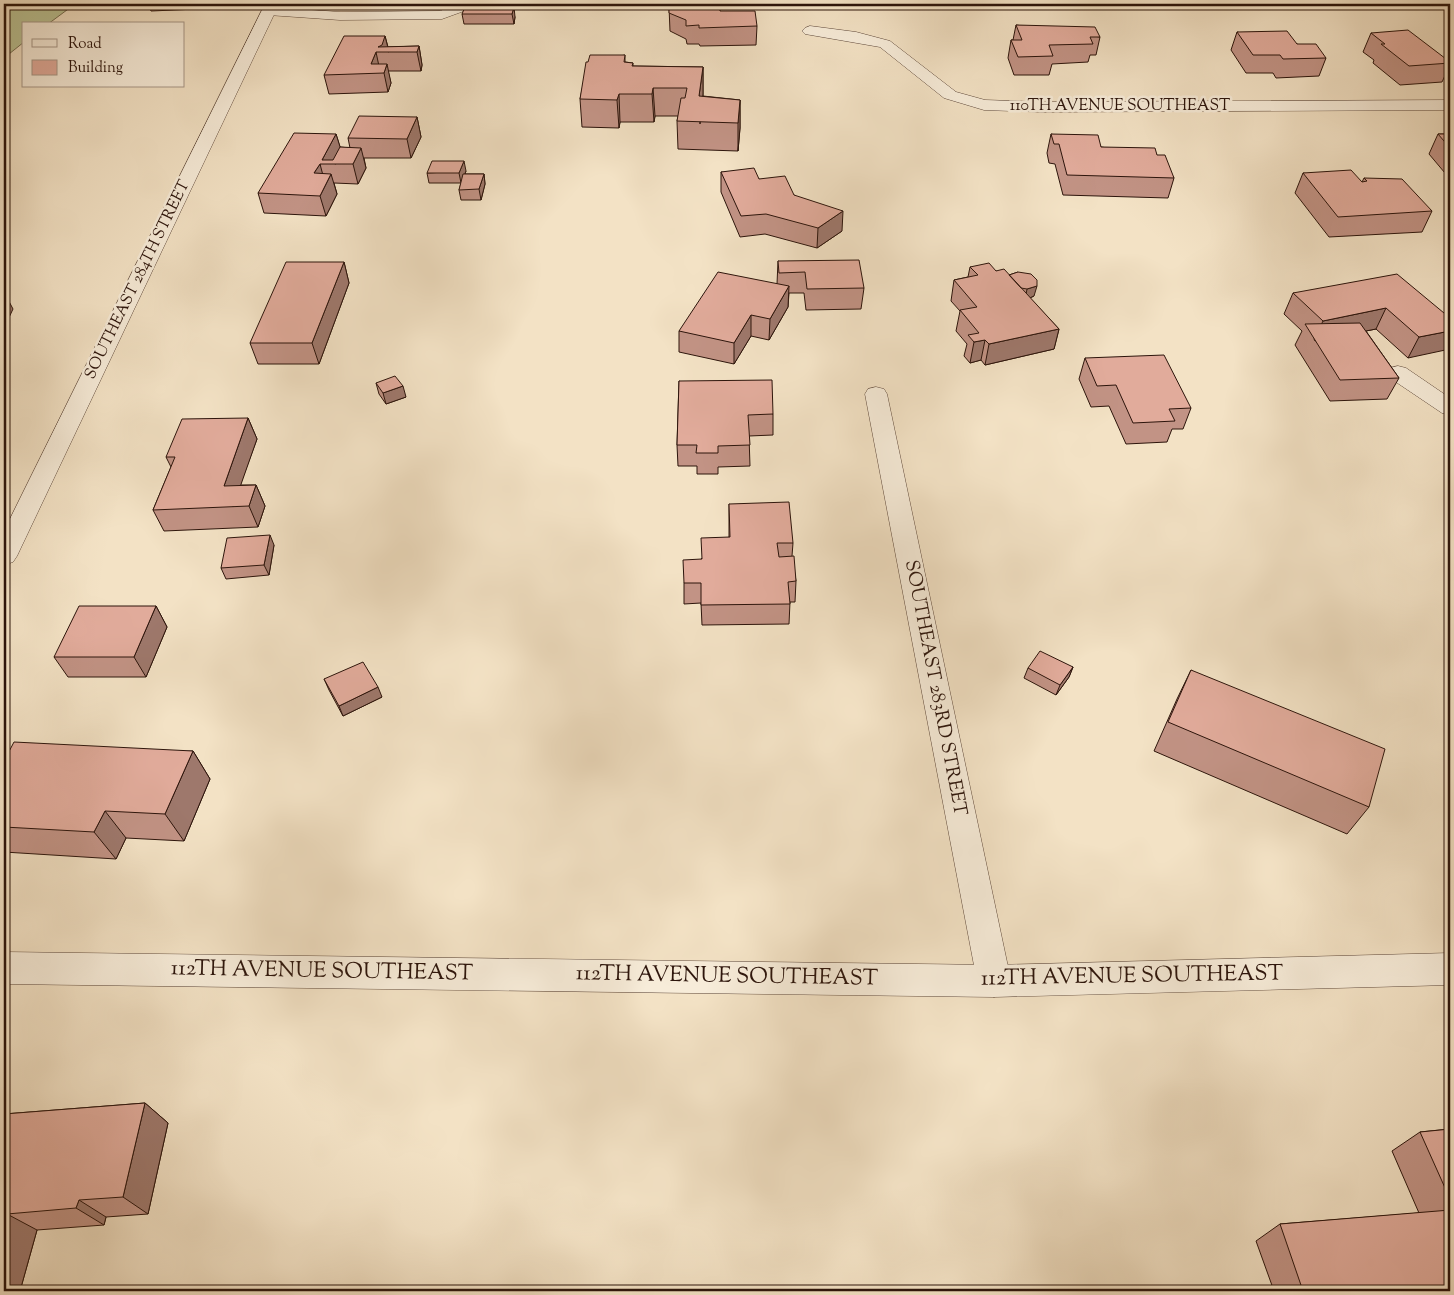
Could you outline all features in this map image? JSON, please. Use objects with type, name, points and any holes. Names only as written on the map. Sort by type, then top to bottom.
[{"type":"street","points":[[270,8],[340,16],[424,16],[442,15],[470,4]]},
{"type":"street","name":"SOUTHEAST 284TH STREET","points":[[4,556],[270,8]]},
{"type":"street","name":"110TH AVENUE SOUTHEAST","points":[[810,32],[856,37],[885,44],[950,95],[984,105],[1042,107],[1450,105]]},
{"type":"street","points":[[1398,373],[1450,408]]},
{"type":"street","name":"SOUTHEAST 283RD STREET","points":[[876,394],[994,981]]},
{"type":"street","name":"112TH AVENUE SOUTHEAST","points":[[4,968],[994,981],[1450,969]]},
{"type":"green space","points":[[4,4],[75,4],[51,22],[22,22],[22,44],[4,58]]},
{"type":"building","points":[[674,4],[719,4],[720,11],[755,11],[757,26],[699,28],[699,25],[686,26],[686,20],[669,13],[669,7],[674,7]]},
{"type":"building","points":[[465,7],[514,7],[512,14],[462,14]]},
{"type":"building","points":[[1016,25],[1095,27],[1100,37],[1090,37],[1093,44],[1049,45],[1053,56],[1018,57],[1011,40],[1022,40]]},
{"type":"building","points":[[1408,30],[1450,63],[1409,66],[1381,44],[1385,44],[1371,33]]},
{"type":"building","points":[[1287,31],[1297,44],[1316,44],[1326,58],[1283,59],[1280,55],[1253,55],[1237,32]]},
{"type":"building","points":[[344,36],[385,36],[382,45],[378,47],[419,46],[417,52],[376,52],[371,64],[387,64],[384,73],[324,75]]},
{"type":"building","points":[[590,55],[625,55],[624,62],[633,63],[632,66],[703,67],[699,96],[740,100],[738,123],[677,121],[681,98],[685,98],[687,88],[653,88],[652,94],[619,94],[617,100],[580,99],[586,62],[588,62]]},
{"type":"building","points":[[359,116],[417,117],[407,139],[348,138]]},
{"type":"building","points":[[294,133],[336,134],[322,160],[333,160],[340,147],[361,148],[353,164],[320,164],[314,173],[331,174],[320,196],[258,193]]},
{"type":"building","points":[[1051,134],[1098,135],[1101,147],[1155,148],[1157,155],[1165,155],[1174,178],[1067,175],[1059,144],[1054,144]]},
{"type":"building","points":[[1438,134],[1450,134],[1450,148]]},
{"type":"building","points":[[432,161],[464,161],[459,173],[427,173]]},
{"type":"building","points":[[754,168],[759,179],[785,176],[794,195],[843,211],[818,228],[766,214],[741,216],[721,172]]},
{"type":"building","points":[[1351,170],[1362,182],[1367,181],[1364,178],[1402,179],[1432,211],[1338,217],[1303,173]]},
{"type":"building","points":[[463,174],[484,174],[479,189],[459,190]]},
{"type":"building","points":[[859,260],[864,288],[807,289],[805,272],[779,273],[778,261]]},
{"type":"building","points":[[286,262],[344,262],[312,343],[250,343]]},
{"type":"building","points":[[989,263],[996,271],[1004,269],[1059,329],[989,344],[985,340],[974,342],[968,335],[979,333],[960,310],[977,307],[954,280],[978,275],[970,267]]},
{"type":"building","points":[[718,272],[789,286],[770,319],[751,315],[734,343],[679,331]]},
{"type":"building","points":[[1018,272],[1031,274],[1037,280],[1037,286],[1027,289],[1021,288],[1009,275]]},
{"type":"building","points":[[1397,274],[1450,318],[1450,331],[1419,337],[1386,308],[1323,321],[1293,293]]},
{"type":"building","points":[[1360,323],[1399,378],[1340,380],[1305,324]]},
{"type":"building","points":[[1164,355],[1191,408],[1169,409],[1175,421],[1133,423],[1116,385],[1097,386],[1085,358]]},
{"type":"building","points":[[395,376],[403,386],[383,393],[376,383]]},
{"type":"building","points":[[772,380],[773,414],[748,415],[750,445],[718,446],[718,453],[696,453],[697,445],[677,445],[679,381]]},
{"type":"building","points":[[248,418],[224,486],[256,485],[249,506],[153,510],[175,457],[166,457],[182,419]]},
{"type":"building","points":[[789,502],[793,543],[777,543],[779,557],[794,556],[796,581],[788,582],[790,604],[701,605],[701,583],[684,583],[683,560],[702,559],[701,538],[730,537],[729,504]]},
{"type":"building","points":[[270,535],[264,565],[221,568],[227,538]]},
{"type":"building","points":[[79,606],[156,606],[134,657],[54,657]]},
{"type":"building","points":[[1040,651],[1073,667],[1060,685],[1028,668]]},
{"type":"building","points":[[363,662],[378,687],[339,706],[324,679]]},
{"type":"building","points":[[1191,670],[1385,749],[1369,807],[1168,722]]},
{"type":"building","points":[[14,742],[193,751],[165,814],[105,811],[94,832],[4,827],[4,761]]},
{"type":"building","points":[[145,1103],[123,1197],[79,1200],[76,1208],[7,1214],[4,1223],[4,1114]]},
{"type":"building","points":[[1450,1129],[1450,1199],[1420,1132]]},
{"type":"building","points":[[1450,1210],[1450,1291],[1303,1291],[1280,1224]]}]
